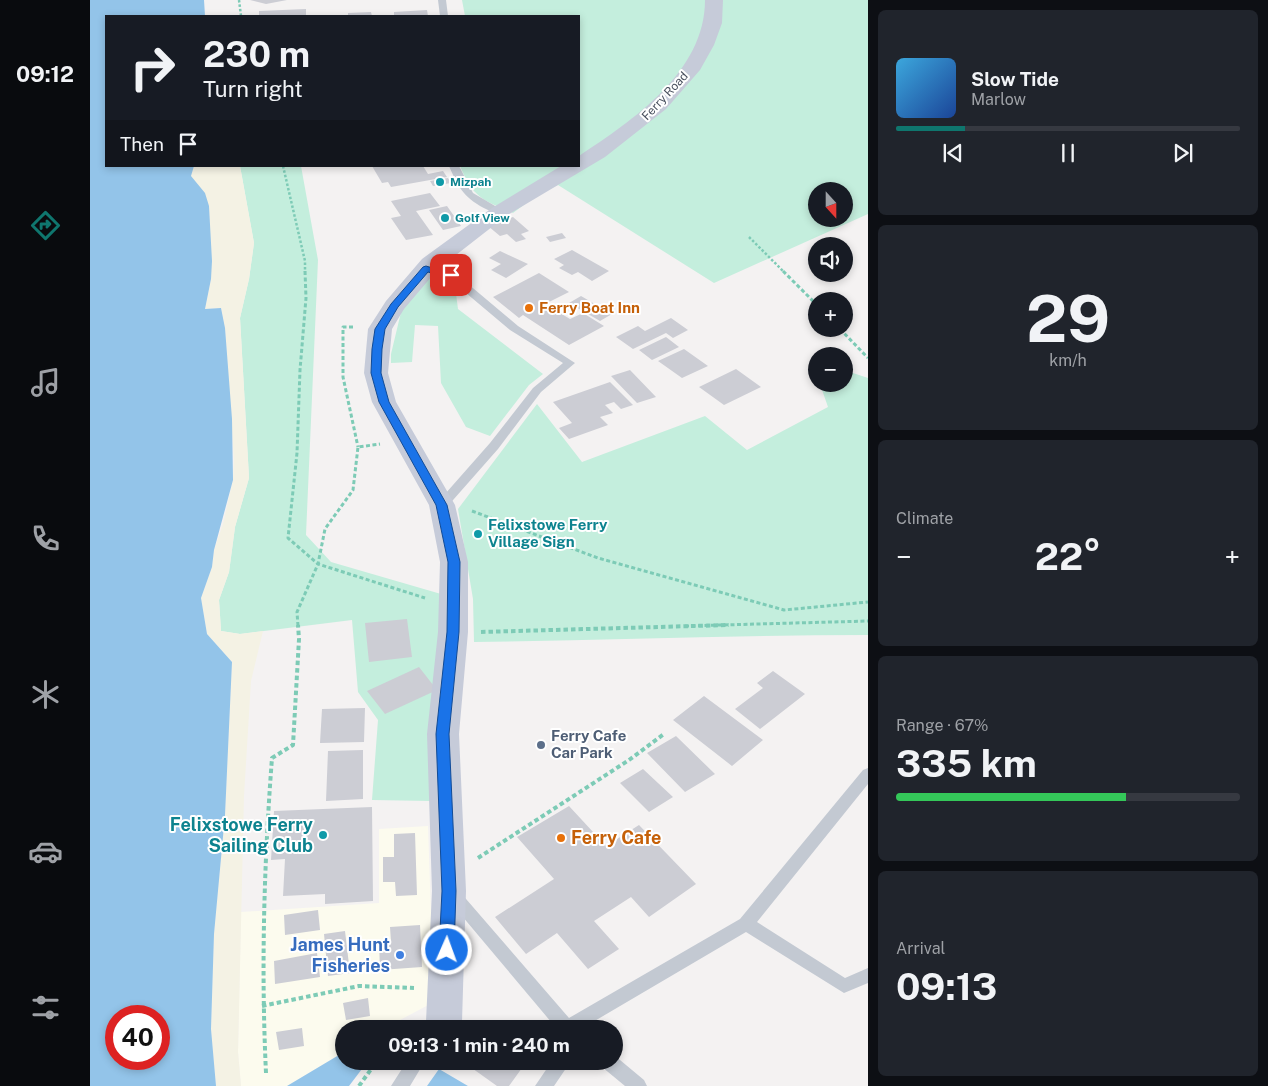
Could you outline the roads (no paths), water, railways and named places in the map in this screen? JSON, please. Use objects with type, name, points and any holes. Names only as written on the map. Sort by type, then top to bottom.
[{"type":"street","name":"Ferry Road","points":[[580,163],[647,117],[684,78],[708,37],[713,23],[714,0]]},
{"type":"street","name":"Ferry Road","points":[[442,1020],[445,988],[449,884],[443,734],[453,632],[454,562],[442,505],[384,402],[376,373],[380,329],[394,306],[426,268],[499,212],[574,167]]},
{"type":"lane","points":[[442,0],[444,15]]},
{"type":"lane","points":[[454,167],[466,192],[475,200],[499,212]]},
{"type":"lane","points":[[426,268],[451,275],[514,328],[570,363],[537,390],[494,446],[442,505]]},
{"type":"lane","points":[[581,1020],[746,924],[868,774]]},
{"type":"lane","points":[[449,884],[560,1020]]},
{"type":"lane","points":[[746,924],[844,986],[868,975]]},
{"type":"lane","points":[[400,1086],[411,1070]]},
{"type":"lane","points":[[544,1086],[556,1070]]},
{"type":"lane","points":[[619,1070],[638,1086]]},
{"type":"water","points":[[90,0],[204,0],[205,15],[105,15],[105,167],[194,167],[191,176],[205,193],[209,206],[212,261],[211,279],[205,309],[221,308],[225,328],[232,419],[233,480],[214,550],[212,567],[201,598],[207,634],[232,662],[225,815],[214,934],[211,1029],[216,1086],[90,1086]]},
{"type":"water","points":[[335,1057],[335,1070],[361,1070],[349,1086],[287,1086]]},
{"type":"water","points":[[438,1070],[441,1070],[468,1086],[427,1086]]},
{"type":"place","name":"Mizpah","points":[[440,182]]},
{"type":"place","name":"Golf View","points":[[445,218]]},
{"type":"place","name":"Ferry Boat Inn","points":[[529,308]]},
{"type":"place","name":"Felixstowe Ferry Village Sign","points":[[478,534]]},
{"type":"place","name":"Ferry Cafe Car Park","points":[[541,745]]},
{"type":"place","name":"Felixstowe Ferry Sailing Club","points":[[323,835]]},
{"type":"place","name":"Ferry Cafe","points":[[561,838]]},
{"type":"place","name":"James Hunt Fisheries","points":[[400,955]]}]
